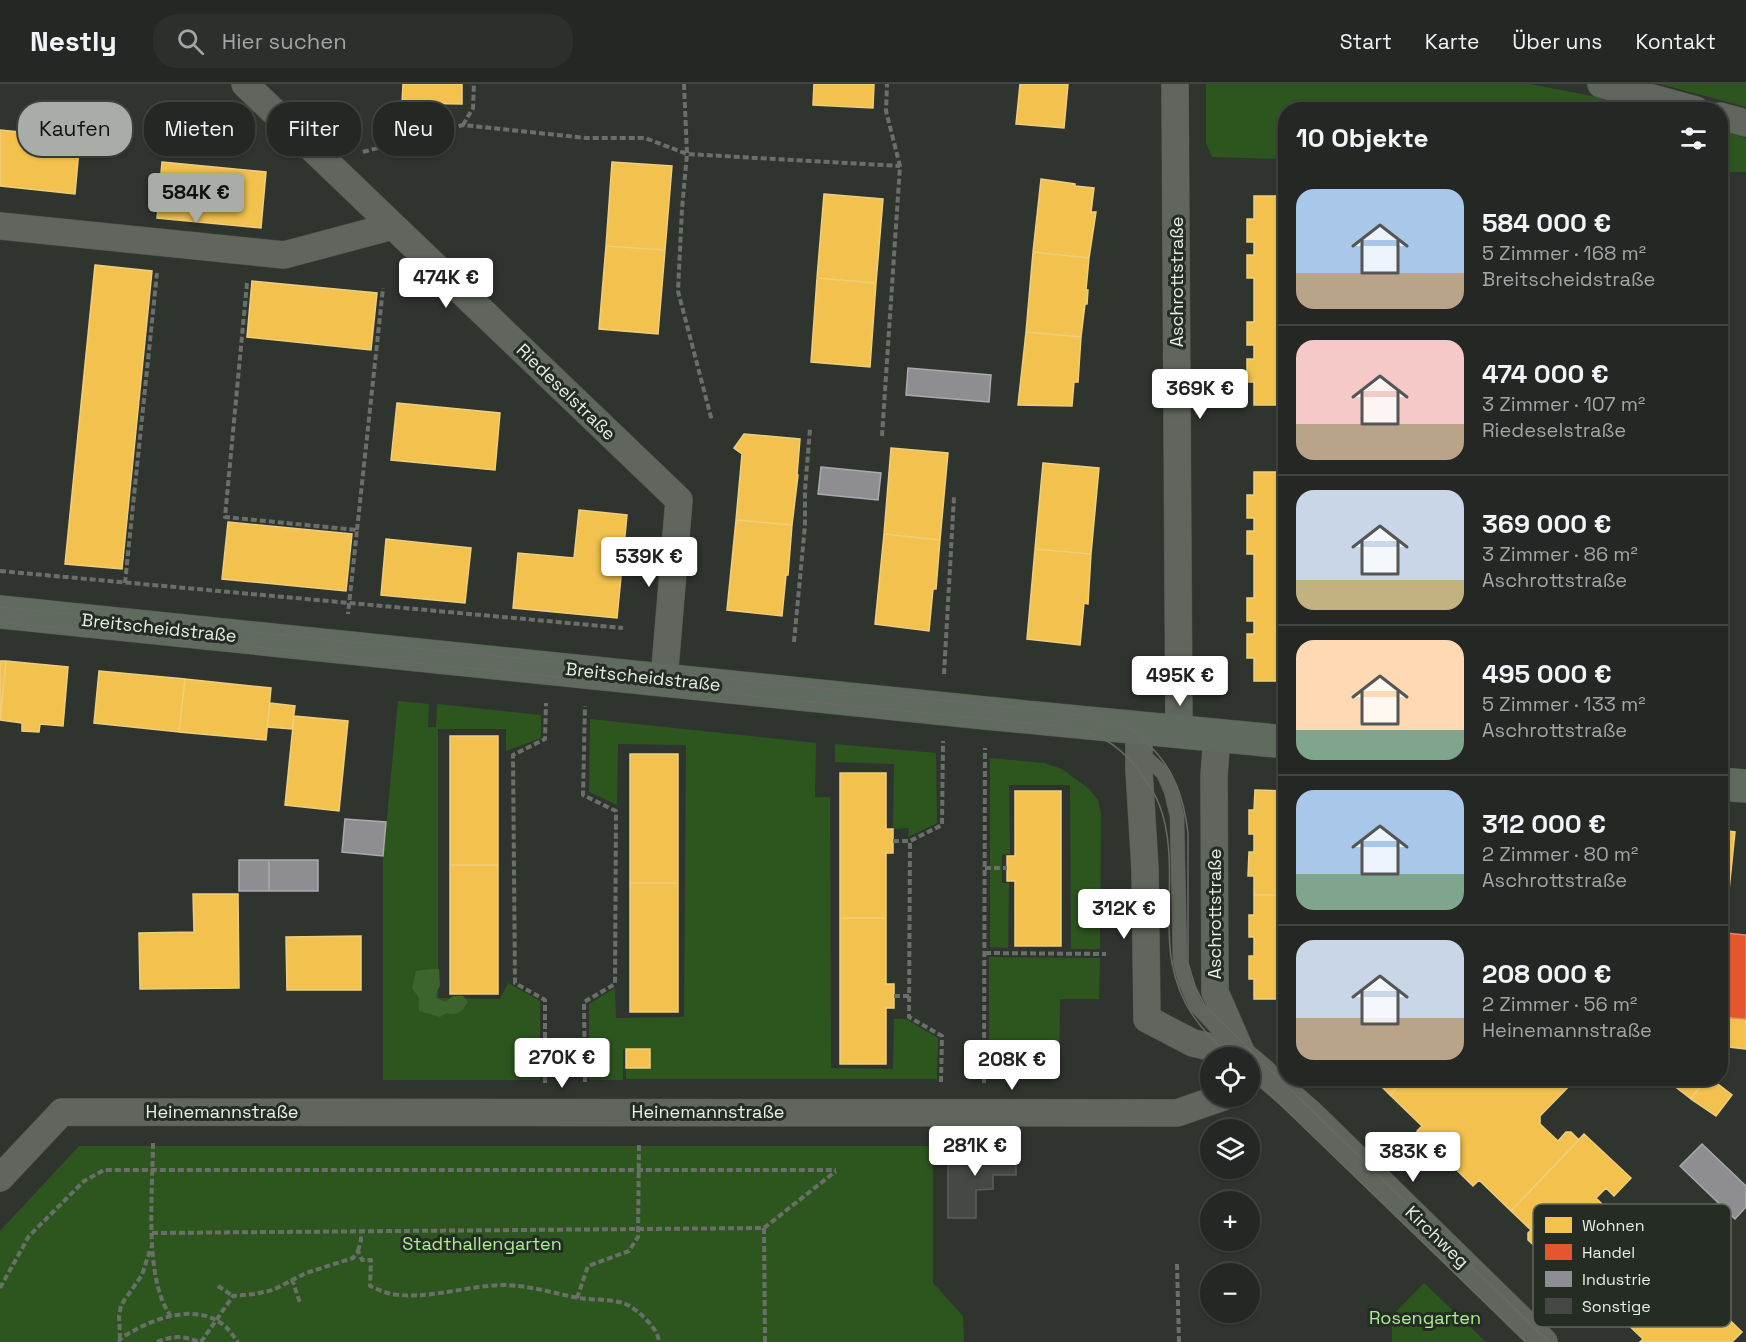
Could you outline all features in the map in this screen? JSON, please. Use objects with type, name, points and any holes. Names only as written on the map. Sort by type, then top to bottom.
[{"type":"main road","name":"Breitscheidstraße","points":[[0,612],[585,671],[1139,740],[1179,732],[1278,741]]},
{"type":"main road","points":[[1728,785],[1746,786]]},
{"type":"street","name":"Riedeselstraße","points":[[245,84],[679,500],[664,680]]},
{"type":"street","name":"Aschrottstraße","points":[[1175,84],[1179,732]]},
{"type":"street","points":[[1600,84],[1666,102]]},
{"type":"street","points":[[1728,118],[1746,123]]},
{"type":"street","points":[[0,226],[284,255],[393,226]]},
{"type":"street","name":"Aschrottstraße","points":[[1217,736],[1214,776],[1215,992],[1241,1047]]},
{"type":"street","points":[[1139,740],[1145,869],[1147,1019],[1204,1047]]},
{"type":"street","name":"Kirchweg","points":[[1260,1073],[1310,1113],[1544,1342]]},
{"type":"street","name":"Heinemannstraße","points":[[0,1178],[62,1112],[1177,1113],[1200,1105]]},
{"type":"lane","points":[[1139,740],[1163,773],[1178,816],[1180,961],[1185,981],[1196,1006],[1233,1047]]},
{"type":"path","points":[[463,125],[473,108],[474,84]]},
{"type":"path","points":[[684,84],[687,154],[678,291],[712,421]]},
{"type":"path","points":[[882,436],[900,166],[886,111],[887,84]]},
{"type":"path","points":[[361,153],[463,125],[586,138],[645,138],[687,154],[900,166]]},
{"type":"path","points":[[125,582],[158,265]]},
{"type":"path","points":[[248,275],[225,516],[357,530]]},
{"type":"path","points":[[345,647],[383,288]]},
{"type":"path","points":[[794,642],[805,525],[805,490],[810,429]]},
{"type":"path","points":[[945,658],[954,497]]},
{"type":"path","points":[[0,571],[623,628]]},
{"type":"path","points":[[545,1086],[545,1000],[514,983],[513,755],[545,739],[547,668]]},
{"type":"path","points":[[585,671],[583,795],[616,811],[615,984],[584,1002],[585,1086]]},
{"type":"path","points":[[893,841],[910,841],[942,825],[943,743]]},
{"type":"path","points":[[984,1085],[985,747]]},
{"type":"path","points":[[910,841],[909,1017],[942,1036],[942,1085]]},
{"type":"path","points":[[985,868],[1007,868]]},
{"type":"path","points":[[985,953],[1106,954]]},
{"type":"path","points":[[894,996],[909,996]]},
{"type":"path","points":[[577,1298],[588,1266],[629,1251],[638,1237],[639,1138]]},
{"type":"path","points":[[153,1139],[152,1244],[154,1264],[161,1297],[171,1316]]},
{"type":"path","points":[[0,1288],[29,1236],[84,1181],[104,1170],[836,1170],[764,1228],[152,1233]]},
{"type":"path","points":[[764,1228],[765,1342]]},
{"type":"path","points":[[218,1286],[233,1296],[273,1290],[306,1272],[353,1258],[358,1251],[361,1231]]},
{"type":"path","points":[[119,1341],[121,1305],[142,1275],[152,1244]]},
{"type":"path","points":[[358,1251],[362,1260],[371,1260],[370,1286],[390,1294],[422,1295],[472,1287],[506,1285],[531,1287],[577,1298],[624,1304],[644,1317],[659,1337],[659,1342]]},
{"type":"path","points":[[1178,1264],[1179,1342]]},
{"type":"path","points":[[291,1279],[300,1303]]},
{"type":"path","points":[[157,1342],[171,1337],[181,1337],[199,1342],[233,1296]]},
{"type":"path","points":[[119,1341],[138,1328],[171,1316],[196,1314],[215,1320],[226,1327],[238,1342]]},
{"type":"green space","points":[[1206,84],[1529,84],[1622,102],[1278,102],[1278,159],[1212,157],[1206,143]]},
{"type":"green space","points":[[1660,84],[1746,84],[1746,107]]},
{"type":"green space","points":[[1728,133],[1746,138],[1746,172],[1728,172]]},
{"type":"green space","points":[[398,701],[429,704],[428,727],[436,727],[437,704],[541,715],[541,738],[506,751],[506,729],[438,729],[438,998],[500,999],[508,983],[540,1001],[540,1080],[383,1080],[383,860]]},
{"type":"green space","points":[[590,719],[816,743],[815,797],[830,797],[831,1068],[893,1069],[894,1019],[906,1019],[938,1038],[937,1079],[626,1079],[626,1068],[650,1068],[649,1049],[623,1049],[623,1080],[589,1080],[589,1004],[615,988],[616,1018],[684,1017],[686,745],[618,744],[617,805],[589,792]]},
{"type":"green space","points":[[835,744],[936,753],[937,823],[908,837],[909,828],[893,829],[894,764],[835,762]]},
{"type":"green space","points":[[990,758],[1044,763],[1062,769],[1088,788],[1098,800],[1101,814],[1100,949],[1071,949],[1070,785],[1009,785],[1010,854],[1002,855],[1002,883],[1009,883],[1008,948],[990,947]]},
{"type":"green space","points":[[989,957],[1100,958],[1099,999],[1060,999],[1059,1078],[989,1079]]},
{"type":"green space","points":[[439,969],[440,986],[436,998],[445,1002],[453,996],[463,996],[468,1002],[459,1012],[447,1013],[440,1017],[419,1011],[419,998],[412,988],[416,971]]},
{"type":"green space","name":"Stadthallengarten","points":[[79,1146],[933,1146],[933,1283],[963,1316],[964,1342],[0,1342],[0,1231]]},
{"type":"green space","name":"Rosengarten","points":[[1424,1283],[1486,1342],[1392,1342],[1392,1316]]},
{"type":"building: Wohnen","points":[[403,84],[462,84],[462,104],[402,102]]},
{"type":"building: Wohnen","points":[[814,84],[874,84],[873,108],[813,105]]},
{"type":"building: Wohnen","points":[[1020,84],[1068,84],[1064,128],[1016,124]]},
{"type":"building: Wohnen","points":[[0,130],[18,132],[18,156],[78,156],[75,194],[0,186]]},
{"type":"building: Wohnen","points":[[162,162],[266,172],[261,228],[157,218]]},
{"type":"building: Wohnen","points":[[612,162],[672,166],[665,250],[606,246]]},
{"type":"building: Wohnen","points":[[1041,179],[1094,188],[1091,212],[1096,212],[1089,258],[1033,252]]},
{"type":"building: Wohnen","points":[[824,194],[883,199],[876,283],[817,278]]},
{"type":"building: Wohnen","points":[[1254,196],[1278,196],[1278,405],[1254,405],[1254,382],[1247,382],[1247,359],[1254,359],[1254,345],[1247,345],[1247,322],[1254,322],[1254,278],[1247,278],[1247,255],[1254,255],[1254,242],[1247,242],[1247,219],[1254,219]]},
{"type":"building: Wohnen","points":[[606,246],[665,250],[658,334],[599,329]]},
{"type":"building: Wohnen","points":[[1033,252],[1089,258],[1087,304],[1085,304],[1081,337],[1026,332]]},
{"type":"building: Wohnen","points":[[95,265],[152,271],[122,569],[65,564]]},
{"type":"building: Wohnen","points":[[817,278],[876,283],[870,367],[811,362]]},
{"type":"building: Wohnen","points":[[252,281],[377,293],[371,350],[247,337]]},
{"type":"building: Wohnen","points":[[1026,332],[1081,337],[1078,382],[1074,382],[1072,406],[1018,405]]},
{"type":"building: Wohnen","points":[[397,403],[500,413],[495,470],[391,460]]},
{"type":"building: Wohnen","points":[[744,434],[800,439],[792,525],[736,520],[742,454],[734,448]]},
{"type":"building: Wohnen","points":[[891,448],[948,453],[940,540],[884,534]]},
{"type":"building: Wohnen","points":[[1043,463],[1099,468],[1091,554],[1035,549]]},
{"type":"building: Wohnen","points":[[1254,472],[1278,472],[1278,681],[1254,681],[1254,658],[1247,658],[1247,634],[1254,634],[1254,621],[1247,621],[1247,598],[1254,598],[1254,554],[1247,554],[1247,531],[1254,531],[1254,518],[1247,518],[1247,495],[1254,495]]},
{"type":"building: Wohnen","points":[[579,510],[627,515],[617,618],[513,608],[518,553],[574,558]]},
{"type":"building: Wohnen","points":[[736,520],[792,525],[782,616],[727,610]]},
{"type":"building: Wohnen","points":[[228,522],[352,534],[346,591],[222,579]]},
{"type":"building: Wohnen","points":[[884,534],[940,540],[936,589],[933,589],[929,631],[875,624]]},
{"type":"building: Wohnen","points":[[386,539],[471,548],[465,603],[381,595]]},
{"type":"building: Wohnen","points":[[1035,549],[1091,554],[1088,604],[1084,603],[1080,645],[1027,639]]},
{"type":"building: Wohnen","points":[[0,661],[6,661],[0,720]]},
{"type":"building: Wohnen","points":[[6,661],[68,667],[63,726],[40,724],[39,732],[22,731],[22,723],[0,720]]},
{"type":"building: Wohnen","points":[[99,671],[185,679],[179,732],[94,723]]},
{"type":"building: Wohnen","points":[[185,679],[271,688],[266,740],[179,732]]},
{"type":"building: Wohnen","points":[[270,703],[295,706],[292,729],[267,727]]},
{"type":"building: Wohnen","points":[[294,716],[348,721],[339,811],[285,805]]},
{"type":"building: Wohnen","points":[[450,736],[498,736],[498,865],[450,865]]},
{"type":"building: Wohnen","points":[[630,754],[678,754],[678,883],[630,883]]},
{"type":"building: Wohnen","points":[[840,773],[886,773],[886,829],[893,829],[893,853],[886,853],[886,918],[840,918]]},
{"type":"building: Wohnen","points":[[1255,790],[1278,791],[1278,895],[1254,895],[1254,876],[1248,876],[1249,852],[1254,852],[1254,834],[1249,834],[1249,810],[1254,810]]},
{"type":"building: Wohnen","points":[[1015,791],[1061,791],[1061,946],[1015,946],[1015,881],[1007,881],[1007,856],[1015,856]]},
{"type":"building: Wohnen","points":[[1728,831],[1735,832],[1728,900]]},
{"type":"building: Wohnen","points":[[450,865],[498,865],[498,994],[450,994]]},
{"type":"building: Wohnen","points":[[630,883],[678,883],[678,1012],[630,1012]]},
{"type":"building: Wohnen","points":[[193,894],[238,894],[239,988],[140,989],[139,933],[194,932]]},
{"type":"building: Wohnen","points":[[1254,895],[1278,895],[1278,999],[1254,999],[1254,979],[1249,979],[1249,956],[1254,956],[1254,937],[1249,937],[1249,915],[1254,915]]},
{"type":"building: Wohnen","points":[[840,918],[886,918],[886,984],[894,984],[894,1008],[886,1008],[886,1064],[840,1064]]},
{"type":"building: Wohnen","points":[[361,936],[361,990],[287,990],[286,937]]},
{"type":"building: Wohnen","points":[[1728,1018],[1746,1019],[1746,1049],[1728,1047]]},
{"type":"building: Wohnen","points":[[626,1049],[650,1049],[650,1068],[626,1068]]},
{"type":"building: Wohnen","points":[[1381,1086],[1398,1086],[1390,1095]]},
{"type":"building: Wohnen","points":[[1398,1086],[1569,1086],[1540,1116],[1540,1124],[1558,1141],[1566,1132],[1571,1132],[1579,1140],[1511,1211],[1479,1180],[1473,1186],[1417,1131],[1422,1126],[1390,1095]]},
{"type":"building: Wohnen","points":[[1674,1086],[1700,1086],[1691,1099]]},
{"type":"building: Wohnen","points":[[1700,1086],[1720,1086],[1732,1095],[1716,1116],[1691,1099]]},
{"type":"building: Wohnen","points":[[1584,1134],[1631,1178],[1614,1196],[1606,1188],[1596,1198],[1602,1204],[1533,1204],[1533,1245],[1528,1240],[1528,1233],[1531,1230],[1511,1211]]},
{"type":"building: Wohnen","points":[[1731,1321],[1742,1332],[1732,1342],[1640,1342],[1643,1339],[1630,1327],[1731,1327]]},
{"type":"building: Handel","points":[[1728,933],[1746,935],[1746,1019],[1728,1018]]},
{"type":"building: Industrie","points":[[908,368],[991,375],[989,402],[906,395]]},
{"type":"building: Industrie","points":[[821,467],[881,473],[878,500],[818,494]]},
{"type":"building: Industrie","points":[[345,819],[386,822],[383,856],[342,852]]},
{"type":"building: Industrie","points":[[239,860],[269,860],[269,891],[239,891]]},
{"type":"building: Industrie","points":[[269,860],[318,860],[318,891],[269,891]]},
{"type":"building: Industrie","points":[[1702,1144],[1746,1186],[1746,1207],[1735,1219],[1731,1215],[1731,1204],[1719,1204],[1680,1166]]},
{"type":"building: Sonstige","points":[[1016,1149],[1016,1175],[993,1175],[993,1189],[976,1190],[976,1218],[948,1218],[948,1150]]},
{"type":"tram line","points":[[0,607],[1061,712],[1109,722],[1142,737],[1166,765],[1181,797],[1188,833],[1188,963],[1195,986],[1205,1006],[1278,1077]]},
{"type":"tram line","points":[[0,622],[1039,724],[1095,735],[1113,745],[1129,759],[1144,777],[1157,799],[1168,845],[1169,940],[1176,978],[1180,992],[1193,1015],[1220,1047]]},
{"type":"tram line","points":[[1260,1085],[1526,1342]]},
{"type":"tram line","points":[[1287,1086],[1533,1326]]},
{"type":"tram line","points":[[1534,1327],[1549,1342]]}]
